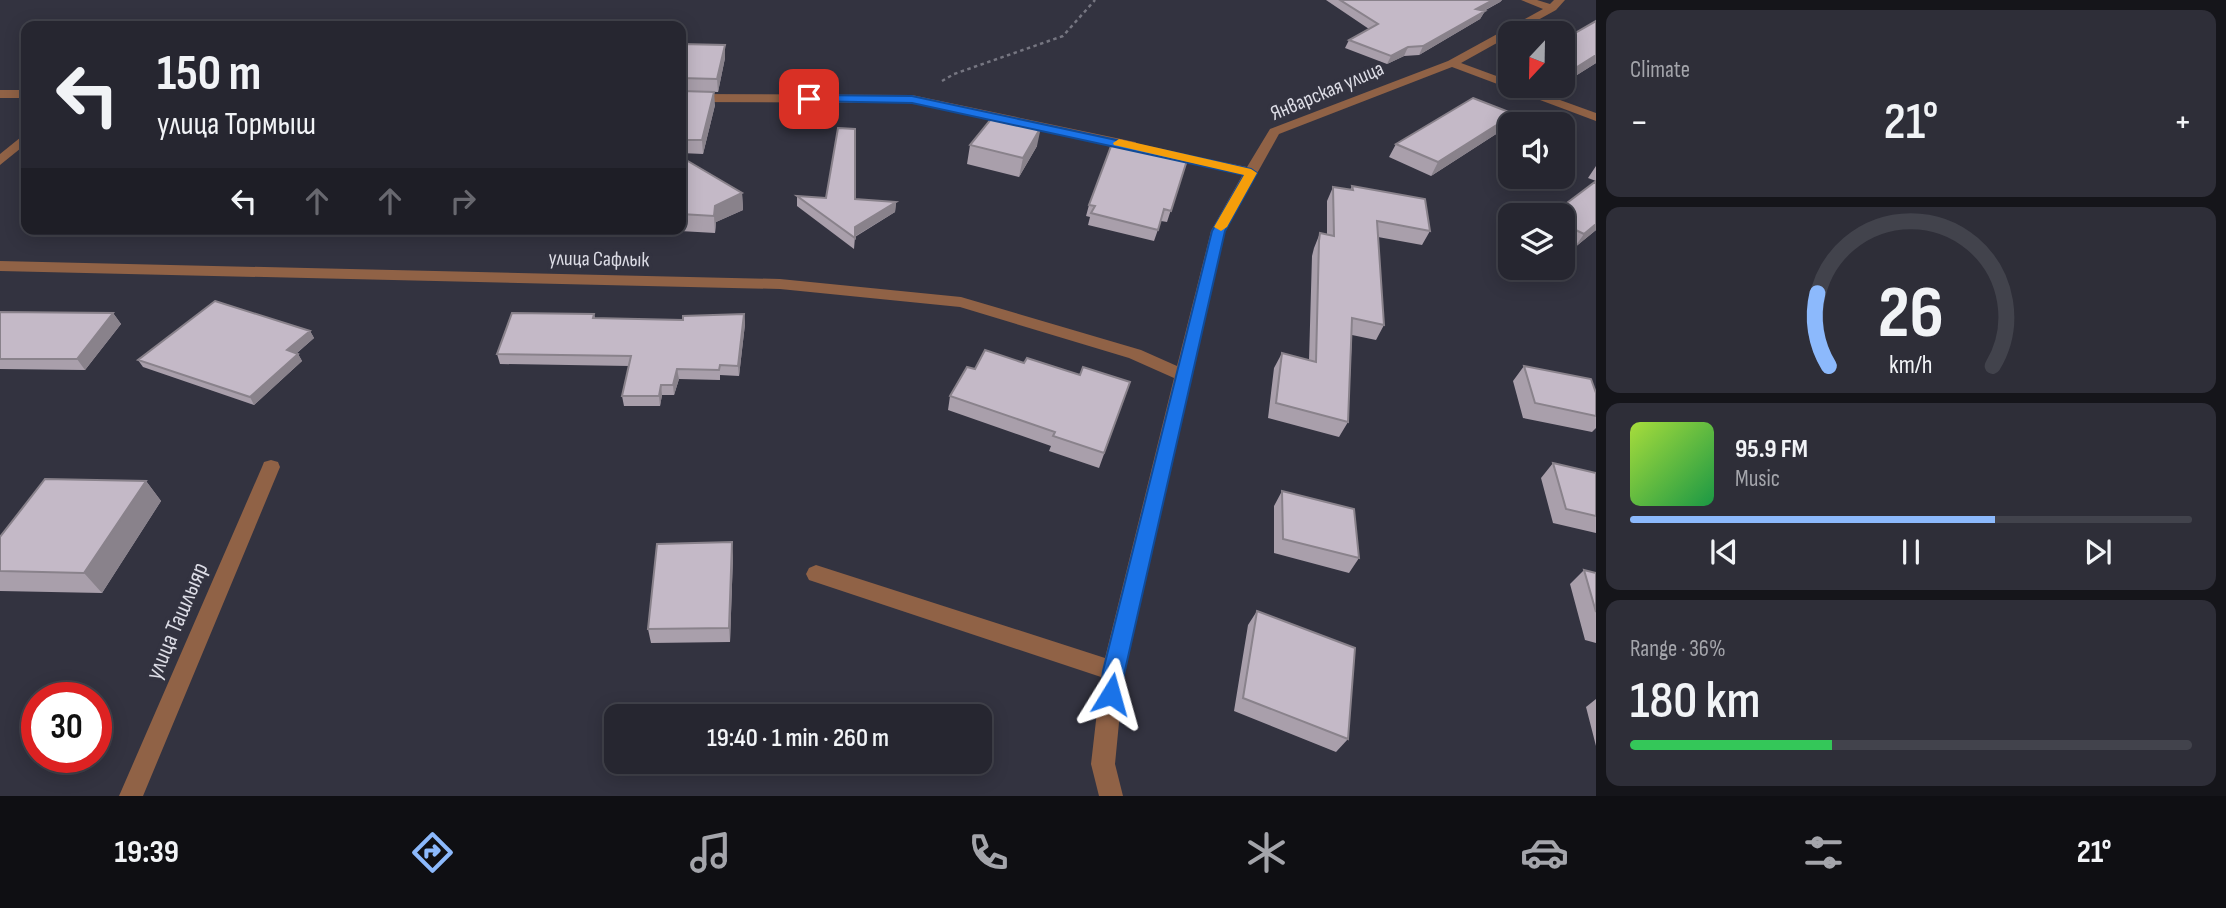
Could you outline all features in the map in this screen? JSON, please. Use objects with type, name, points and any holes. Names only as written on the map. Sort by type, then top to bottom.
[{"type":"street","points":[[1526,0],[1556,4]]},
{"type":"street","name":"Январская улица","points":[[1111,796],[1104,764],[1113,671],[1218,231],[1274,132],[1452,63],[1556,4]]},
{"type":"street","points":[[1452,63],[1498,80]]},
{"type":"street","points":[[0,94],[21,94]]},
{"type":"street","points":[[686,98],[912,99],[1143,148]]},
{"type":"street","points":[[1546,98],[1596,117]]},
{"type":"street","points":[[0,161],[21,142]]},
{"type":"street","points":[[1156,151],[1251,173]]},
{"type":"street","name":"улица Сафлык","points":[[0,266],[780,284],[961,302],[1135,354],[1185,376]]},
{"type":"street","name":"улица Ташлыяр","points":[[131,796],[271,467]]},
{"type":"street","points":[[816,574],[1113,671]]},
{"type":"path","points":[[912,99],[954,74],[1063,36],[1095,0]]},
{"type":"building","points":[[1340,0],[1493,0],[1476,9],[1485,11],[1423,46],[1408,47],[1391,56],[1349,40],[1378,24]]},
{"type":"building","points":[[1596,21],[1596,55],[1577,67],[1575,66],[1575,33]]},
{"type":"building","points":[[686,44],[725,45],[717,79],[686,78]]},
{"type":"building","points":[[686,91],[714,92],[702,140],[686,140]]},
{"type":"building","points":[[1473,98],[1509,112],[1498,112],[1498,124],[1438,162],[1396,144]]},
{"type":"building","points":[[991,119],[1041,127],[1023,158],[970,145]]},
{"type":"building","points":[[838,128],[855,129],[855,199],[896,202],[855,227],[855,238],[797,196],[826,198]]},
{"type":"building","points":[[1113,141],[1188,157],[1171,211],[1164,209],[1158,230],[1091,213],[1095,206],[1089,205]]},
{"type":"building","points":[[686,160],[742,193],[715,206],[714,216],[686,214]]},
{"type":"building","points":[[1596,181],[1596,224],[1584,234],[1575,230],[1575,203],[1567,203]]},
{"type":"building","points":[[1352,186],[1425,199],[1430,231],[1377,221],[1384,325],[1352,318],[1348,422],[1276,403],[1282,353],[1316,362],[1320,233],[1334,236],[1333,187],[1353,190]]},
{"type":"building","points":[[215,301],[310,331],[287,350],[298,354],[250,397],[138,360]]},
{"type":"building","points":[[0,312],[113,313],[77,359],[0,359]]},
{"type":"building","points":[[512,313],[594,314],[593,318],[683,320],[683,316],[744,314],[738,366],[720,365],[719,370],[677,369],[673,385],[661,385],[659,396],[622,396],[631,356],[497,354]]},
{"type":"building","points":[[985,350],[1024,363],[1027,358],[1080,375],[1083,367],[1130,382],[1104,453],[1053,436],[1055,432],[950,396],[967,367],[975,369]]},
{"type":"building","points":[[1524,366],[1591,379],[1596,393],[1596,416],[1535,403]]},
{"type":"building","points":[[1553,463],[1596,473],[1596,516],[1566,509]]},
{"type":"building","points":[[45,479],[146,481],[84,573],[0,571],[0,537]]},
{"type":"building","points":[[1282,491],[1354,509],[1359,558],[1283,539]]},
{"type":"building","points":[[732,542],[729,628],[648,629],[657,544]]},
{"type":"building","points":[[1584,570],[1596,573],[1596,612]]},
{"type":"building","points":[[1257,611],[1355,648],[1348,739],[1243,698]]},
{"type":"slow traffic","points":[[1119,143],[1251,173],[1221,227]]},
{"type":"route","points":[[809,99],[912,99],[1251,173],[1218,231],[1113,671],[1111,694]]}]
